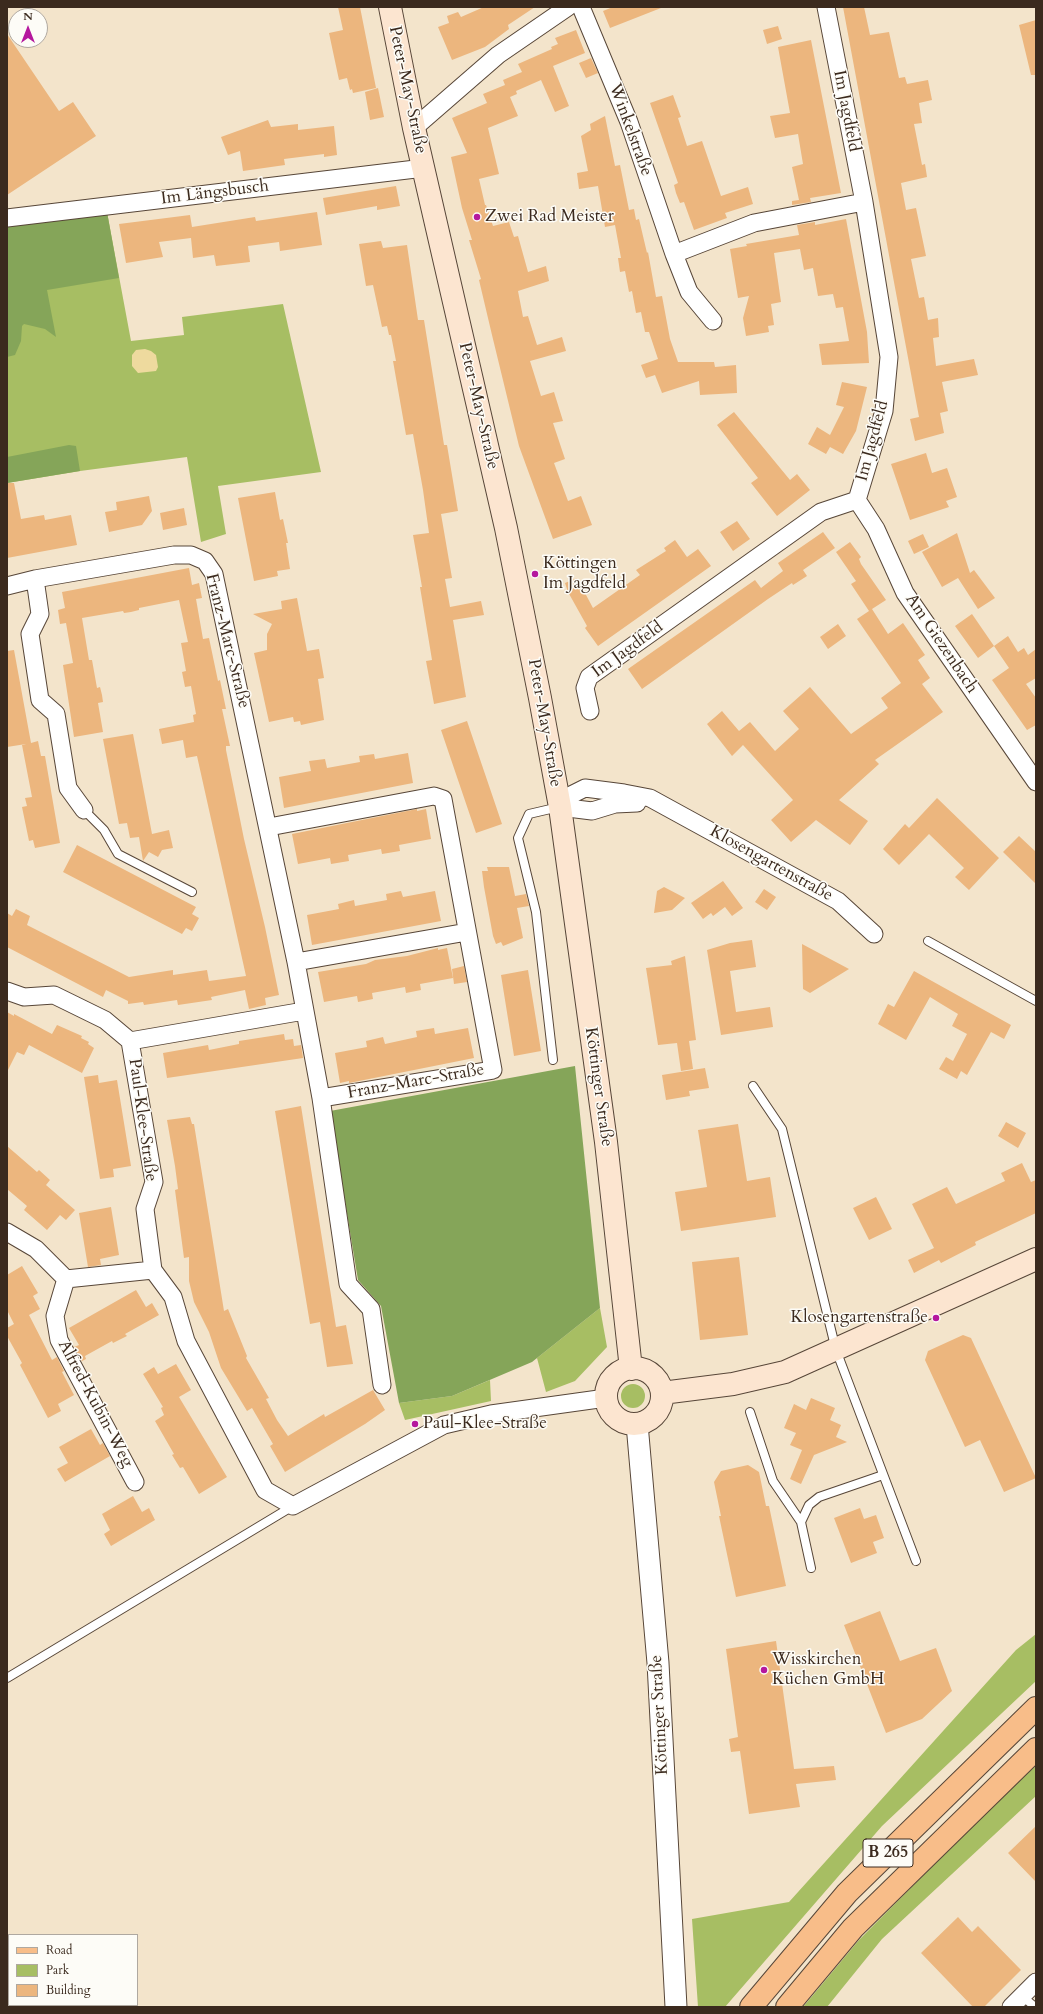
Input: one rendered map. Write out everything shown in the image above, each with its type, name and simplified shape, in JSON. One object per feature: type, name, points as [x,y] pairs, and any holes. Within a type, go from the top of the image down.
[{"type":"main road","name":"Peter-May-Straße","points":[[390,7],[414,128],[507,533],[560,807]]},
{"type":"main road","name":"Köttinger Straße","points":[[560,807],[606,1142],[631,1369]]},
{"type":"main road","points":[[662,1393],[733,1384],[785,1372],[1036,1259]]},
{"type":"main road","points":[[631,1369],[642,1370],[652,1375],[659,1383],[662,1393],[661,1404],[656,1414],[647,1421],[637,1424],[626,1423],[616,1418],[609,1409],[606,1398],[607,1388],[612,1378],[621,1372],[631,1369]]},
{"type":"main road","name":"B 265","points":[[751,2007],[847,1893],[1036,1708]]},
{"type":"main road","name":"B 265","points":[[787,2007],[852,1928],[1036,1749]]},
{"type":"street","points":[[414,128],[498,55],[568,7]]},
{"type":"street","name":"Winkelstraße","points":[[581,7],[629,122],[674,254],[689,292],[713,322]]},
{"type":"street","name":"Im Jagdfeld","points":[[590,711],[585,688],[589,677],[821,512],[857,500],[884,412],[889,357],[864,202],[826,7]]},
{"type":"street","name":"Im Längsbusch","points":[[7,218],[424,168]]},
{"type":"street","points":[[674,254],[754,223],[864,202]]},
{"type":"street","name":"Am Giezenbach","points":[[857,500],[876,529],[905,593],[1036,782]]},
{"type":"street","name":"Franz-Marc-Straße","points":[[7,586],[35,579],[174,555],[191,555],[205,560],[214,574],[269,827],[296,962],[321,1098],[348,1284],[371,1309],[382,1385]]},
{"type":"street","points":[[35,579],[40,614],[30,634],[40,700],[56,714],[68,788],[84,810]]},
{"type":"street","name":"Klosengartenstraße","points":[[560,807],[571,795],[585,788],[650,798],[838,901],[874,934]]},
{"type":"street","name":"Franz-Marc-Straße","points":[[269,827],[434,796],[443,799],[493,1070],[321,1098]]},
{"type":"street","name":"Klosengartenstraße","points":[[560,807],[592,811],[615,804],[661,805]]},
{"type":"street","points":[[296,962],[467,932]]},
{"type":"street","name":"Paul-Klee-Straße","points":[[7,991],[24,998],[54,995],[105,1020],[130,1041],[154,1182],[145,1209],[153,1270],[173,1297],[186,1341],[265,1490],[293,1506]]},
{"type":"street","points":[[130,1041],[304,1011]]},
{"type":"street","points":[[7,1232],[36,1249],[66,1279],[153,1270]]},
{"type":"street","name":"Alfred-Kubin-Weg","points":[[66,1279],[55,1316],[59,1340],[136,1482]]},
{"type":"street","points":[[293,1506],[409,1442],[444,1425],[491,1414],[606,1398]]},
{"type":"street","name":"Köttinger Straße","points":[[637,1424],[658,1663],[676,2007]]},
{"type":"street","points":[[1017,2001],[1036,1982]]},
{"type":"lane","points":[[553,1060],[536,912],[518,838],[529,814],[560,807]]},
{"type":"lane","points":[[84,810],[104,830],[118,854],[192,892]]},
{"type":"lane","points":[[928,942],[1036,1000]]},
{"type":"lane","points":[[752,1086],[782,1129],[836,1350],[916,1561]]},
{"type":"lane","points":[[750,1412],[773,1481],[801,1522],[811,1568]]},
{"type":"lane","points":[[801,1522],[810,1505],[819,1497],[883,1475]]},
{"type":"lane","points":[[7,1678],[293,1506]]},
{"type":"lane","points":[[1017,2001],[1035,2007]]},
{"type":"green space","points":[[107,212],[131,341],[184,335],[182,317],[283,304],[321,472],[218,486],[226,534],[201,542],[187,457],[80,471],[7,483],[7,224]]},
{"type":"green space","points":[[107,212],[119,278],[47,290],[56,337],[45,329],[24,324],[22,326],[21,341],[15,355],[7,357],[7,224]]},
{"type":"green space","points":[[69,445],[76,446],[80,471],[7,483],[7,457]]},
{"type":"green space","points":[[575,1066],[600,1308],[532,1362],[452,1396],[399,1403],[381,1306],[358,1280],[330,1111]]},
{"type":"green space","points":[[600,1308],[607,1347],[575,1381],[546,1392],[537,1358]]},
{"type":"green space","points":[[490,1380],[491,1401],[405,1420],[399,1403],[452,1396]]},
{"type":"green space","points":[[633,1384],[642,1387],[645,1396],[642,1405],[633,1408],[624,1405],[621,1396],[624,1387]]},
{"type":"green space","points":[[1036,1634],[1036,1681],[882,1826],[725,2007],[698,2007],[692,1919],[789,1902],[1016,1650]]},
{"type":"green space","points":[[1036,1766],[1036,1796],[882,1939],[827,2007],[803,2007],[859,1940],[1009,1789]]},
{"type":"sand","points":[[145,349],[156,355],[158,367],[156,371],[138,373],[132,366],[132,355],[136,350]]},
{"type":"building","points":[[338,7],[360,7],[376,88],[353,93],[352,89],[350,90],[347,78],[339,80],[329,33],[343,30]]},
{"type":"building","points":[[484,7],[535,7],[508,25],[509,29],[485,47],[452,60],[438,27],[449,23],[447,16],[458,12],[461,17]]},
{"type":"building","points":[[613,7],[661,8],[610,28],[603,11]]},
{"type":"building","points":[[843,7],[864,7],[870,35],[889,32],[899,78],[905,77],[907,84],[928,80],[932,100],[919,103],[922,123],[914,124],[922,165],[925,164],[927,177],[901,183],[906,210],[916,208],[926,256],[911,259],[919,298],[924,297],[928,320],[938,318],[939,337],[933,338],[936,366],[974,359],[978,375],[942,382],[948,411],[940,413],[944,433],[915,441],[910,419],[919,417]]},
{"type":"building","points":[[1036,20],[1036,75],[1031,75],[1019,25]]},
{"type":"building","points":[[778,26],[782,39],[767,44],[763,30]]},
{"type":"building","points":[[576,30],[585,53],[553,66],[569,106],[555,112],[541,80],[516,91],[517,94],[510,97],[518,116],[488,128],[499,174],[479,179],[485,205],[493,226],[509,222],[514,237],[518,236],[528,272],[546,266],[549,281],[518,291],[523,317],[528,316],[537,345],[562,337],[566,351],[530,361],[541,396],[554,392],[563,421],[553,423],[565,459],[554,463],[568,501],[581,496],[592,525],[553,539],[519,446],[479,280],[481,279],[469,240],[472,240],[462,208],[451,157],[467,153],[452,118],[487,103],[483,94],[505,85],[503,80],[522,72],[518,64],[552,49],[551,47],[558,44],[555,38]]},
{"type":"building","points":[[7,34],[8,48],[16,48],[59,111],[73,102],[96,136],[7,195]]},
{"type":"building","points":[[811,40],[841,193],[810,198],[811,202],[792,205],[792,201],[799,200],[792,167],[803,164],[798,134],[775,138],[770,116],[790,113],[778,47]]},
{"type":"building","points":[[591,58],[598,73],[586,78],[579,63]]},
{"type":"building","points":[[378,88],[384,117],[370,120],[365,92]]},
{"type":"building","points":[[673,95],[681,117],[678,118],[687,146],[702,141],[721,196],[748,187],[753,204],[725,213],[727,218],[694,230],[684,202],[680,203],[676,193],[674,185],[678,183],[650,103]]},
{"type":"building","points":[[605,116],[615,166],[620,165],[629,210],[634,209],[636,220],[639,219],[647,253],[648,252],[656,297],[662,296],[670,339],[678,362],[714,362],[715,367],[736,365],[737,393],[700,395],[699,381],[662,393],[655,375],[646,378],[641,365],[658,359],[649,332],[645,332],[641,312],[636,313],[632,291],[629,292],[625,271],[620,272],[618,258],[621,258],[615,225],[605,227],[598,186],[579,189],[577,173],[588,171],[581,136],[591,130],[590,124]]},
{"type":"building","points":[[268,120],[271,127],[298,124],[298,130],[334,126],[337,155],[324,157],[324,154],[284,159],[285,165],[243,171],[240,151],[228,155],[221,137]]},
{"type":"building","points":[[396,186],[400,206],[377,210],[377,206],[326,215],[323,198]]},
{"type":"building","points":[[317,212],[322,245],[280,251],[279,242],[248,246],[250,262],[216,266],[214,255],[193,258],[191,238],[159,242],[163,257],[126,263],[119,224],[190,215],[192,227],[255,217],[256,221]]},
{"type":"building","points":[[846,219],[867,332],[869,363],[822,365],[819,344],[849,341],[843,307],[836,308],[833,294],[818,296],[813,268],[804,270],[800,249],[774,253],[781,302],[771,304],[774,325],[768,326],[769,332],[746,336],[743,318],[749,296],[738,298],[730,249],[747,246],[746,244],[799,235],[797,225],[815,222],[815,225]]},
{"type":"building","points":[[381,241],[383,248],[407,245],[418,320],[424,320],[444,445],[447,445],[458,511],[441,514],[452,578],[445,579],[450,607],[481,601],[484,615],[453,620],[466,697],[434,704],[426,661],[432,660],[413,535],[429,533],[423,490],[413,434],[406,435],[393,361],[396,361],[391,335],[389,335],[387,326],[382,327],[373,285],[366,286],[359,244]]},
{"type":"building","points":[[842,382],[867,387],[856,431],[843,454],[830,447],[826,454],[808,444],[817,427],[830,435],[844,407],[836,405]]},
{"type":"building","points":[[734,412],[790,480],[797,474],[810,490],[777,516],[751,483],[758,478],[717,425]]},
{"type":"building","points":[[926,453],[932,473],[947,468],[957,497],[946,501],[949,507],[910,520],[891,464]]},
{"type":"building","points":[[7,483],[14,483],[21,519],[44,515],[45,520],[71,515],[77,545],[7,558]]},
{"type":"building","points":[[275,492],[280,520],[283,519],[288,543],[286,543],[290,569],[277,571],[278,576],[254,581],[238,498]]},
{"type":"building","points":[[149,496],[152,511],[142,525],[109,532],[105,512],[117,510],[116,502]]},
{"type":"building","points":[[184,508],[187,525],[163,530],[160,513]]},
{"type":"building","points":[[737,521],[750,539],[733,551],[720,532]]},
{"type":"building","points":[[823,532],[835,548],[803,570],[807,576],[793,585],[792,583],[768,599],[642,689],[628,669],[755,580],[761,588],[783,571],[778,563]]},
{"type":"building","points":[[957,533],[970,573],[974,570],[995,598],[978,609],[958,578],[942,587],[922,552]]},
{"type":"building","points":[[923,534],[929,547],[914,554],[908,541]]},
{"type":"building","points":[[675,540],[687,557],[698,549],[711,566],[598,646],[585,628],[587,626],[568,592],[565,583],[577,578],[593,608],[640,575],[636,570],[666,551],[664,548]]},
{"type":"building","points":[[850,542],[861,557],[859,559],[861,564],[886,600],[872,609],[888,634],[903,623],[925,655],[918,660],[930,678],[922,684],[943,712],[875,760],[879,764],[839,800],[868,821],[850,845],[816,820],[791,842],[771,820],[793,800],[743,745],[732,756],[707,724],[722,711],[739,731],[750,722],[775,751],[799,729],[783,711],[810,687],[851,734],[888,708],[881,698],[901,683],[857,619],[869,611],[851,584],[856,581],[836,552]]},
{"type":"building","points":[[189,568],[192,585],[199,583],[202,598],[196,599],[203,639],[209,638],[218,681],[220,680],[226,709],[222,709],[230,746],[226,746],[226,750],[244,839],[265,927],[279,995],[265,998],[266,1005],[249,1009],[245,990],[211,997],[212,1000],[178,1005],[177,1000],[144,1005],[143,1002],[128,1004],[128,1001],[106,990],[103,997],[7,947],[7,913],[12,916],[16,909],[30,916],[27,925],[129,977],[173,970],[173,975],[207,970],[209,981],[246,976],[197,756],[186,758],[183,740],[162,744],[159,729],[194,722],[193,715],[196,714],[191,686],[185,687],[182,672],[186,671],[181,643],[188,642],[179,600],[139,608],[139,610],[131,612],[124,613],[123,611],[82,618],[89,660],[92,660],[97,688],[100,687],[102,695],[103,702],[98,703],[103,732],[74,737],[63,665],[73,663],[66,623],[60,624],[58,610],[65,608],[62,592]]},
{"type":"building","points":[[297,598],[307,651],[319,649],[324,678],[318,679],[324,720],[301,725],[300,721],[294,722],[293,717],[269,722],[254,653],[267,650],[267,634],[272,624],[253,614],[282,609],[281,601]]},
{"type":"building","points":[[972,614],[994,646],[978,658],[955,626]]},
{"type":"building","points":[[838,624],[846,636],[828,649],[820,637]]},
{"type":"building","points":[[1008,636],[1018,652],[1024,648],[1028,655],[1036,649],[1036,678],[1026,684],[1036,698],[1036,725],[1027,730],[992,680],[1009,668],[994,646]]},
{"type":"building","points":[[14,650],[31,743],[38,741],[41,756],[45,756],[60,843],[35,848],[33,840],[29,841],[22,807],[27,806],[25,798],[32,797],[22,745],[26,744],[7,747],[7,651]]},
{"type":"building","points":[[467,721],[502,824],[476,833],[441,730]]},
{"type":"building","points":[[133,734],[152,834],[169,830],[173,848],[162,850],[158,857],[149,852],[143,861],[139,837],[130,838],[127,823],[119,824],[103,739]]},
{"type":"building","points":[[408,753],[413,783],[284,808],[279,777],[311,771],[309,761],[325,759],[327,768],[360,762],[359,756],[374,754],[375,759]]},
{"type":"building","points":[[937,798],[999,858],[969,890],[955,877],[964,868],[929,834],[899,865],[883,849],[905,824],[909,828]]},
{"type":"building","points":[[417,809],[417,811],[426,809],[431,839],[399,845],[400,851],[382,854],[381,849],[348,855],[349,861],[331,864],[330,858],[298,864],[292,834]]},
{"type":"building","points":[[1019,836],[1036,852],[1036,884],[1003,852]]},
{"type":"building","points":[[77,845],[196,907],[192,914],[199,918],[192,931],[186,928],[182,934],[63,872]]},
{"type":"building","points":[[487,867],[509,867],[515,896],[526,894],[529,906],[517,908],[523,938],[503,946],[501,942],[496,944],[493,936],[482,871],[488,871]]},
{"type":"building","points":[[723,881],[743,908],[732,916],[725,907],[713,916],[711,913],[703,919],[691,903]]},
{"type":"building","points":[[664,887],[685,898],[672,910],[654,913],[657,891]]},
{"type":"building","points":[[764,889],[776,897],[767,910],[755,902]]},
{"type":"building","points":[[401,891],[403,897],[435,891],[441,921],[312,945],[307,915],[339,909],[338,904],[354,900],[355,906],[387,900],[386,894]]},
{"type":"building","points":[[752,940],[756,967],[730,971],[736,1012],[770,1007],[773,1027],[721,1035],[707,950],[730,943]]},
{"type":"building","points":[[802,944],[849,969],[810,993],[803,989]]},
{"type":"building","points":[[438,948],[438,950],[447,948],[453,978],[420,984],[421,990],[406,993],[405,987],[372,993],[373,999],[358,1002],[357,996],[324,1002],[318,972],[366,964],[375,960],[407,956]]},
{"type":"building","points":[[685,956],[696,1040],[689,1041],[693,1069],[681,1071],[677,1043],[658,1045],[646,968],[672,965],[671,961]]},
{"type":"building","points":[[464,966],[467,982],[454,984],[452,969]]},
{"type":"building","points":[[528,970],[541,1051],[514,1056],[501,975]]},
{"type":"building","points":[[914,971],[1011,1025],[1004,1039],[991,1032],[967,1075],[961,1071],[957,1079],[939,1069],[946,1057],[953,1061],[967,1034],[952,1026],[958,1014],[930,997],[906,1040],[878,1024],[888,1004],[894,1007]]},
{"type":"building","points":[[7,1012],[14,1016],[14,1014],[52,1034],[57,1025],[82,1036],[81,1038],[89,1042],[88,1044],[94,1048],[82,1073],[29,1045],[24,1055],[17,1052],[7,1072]]},
{"type":"building","points":[[434,1028],[435,1034],[468,1028],[474,1058],[349,1083],[349,1081],[340,1083],[335,1053],[367,1047],[366,1041],[383,1037],[385,1044],[417,1037],[416,1031]]},
{"type":"building","points":[[284,1034],[285,1040],[293,1039],[294,1046],[301,1045],[303,1058],[167,1078],[163,1053],[208,1045],[209,1050],[239,1044],[239,1041]]},
{"type":"building","points":[[705,1068],[709,1088],[689,1091],[690,1096],[666,1100],[662,1075]]},
{"type":"building","points":[[98,1075],[99,1083],[117,1080],[131,1166],[113,1169],[114,1177],[100,1179],[84,1077]]},
{"type":"building","points":[[301,1106],[336,1327],[346,1325],[353,1364],[327,1367],[320,1322],[310,1324],[275,1111]]},
{"type":"building","points":[[190,1117],[192,1124],[194,1124],[224,1311],[228,1309],[247,1356],[246,1358],[269,1398],[266,1399],[277,1420],[288,1436],[324,1414],[325,1417],[373,1390],[385,1410],[365,1424],[285,1472],[270,1446],[273,1444],[252,1408],[247,1411],[221,1368],[209,1332],[194,1302],[189,1281],[189,1257],[184,1258],[175,1190],[178,1189],[167,1120]]},
{"type":"building","points":[[1006,1122],[1026,1133],[1018,1148],[998,1136]]},
{"type":"building","points":[[738,1124],[747,1181],[770,1177],[776,1217],[681,1231],[675,1192],[707,1187],[698,1130]]},
{"type":"building","points":[[7,1146],[37,1172],[39,1170],[50,1180],[46,1185],[75,1210],[66,1220],[60,1215],[47,1230],[24,1210],[27,1206],[7,1189]]},
{"type":"building","points":[[1022,1163],[1031,1182],[1036,1180],[1036,1213],[975,1242],[976,1245],[941,1263],[939,1260],[914,1273],[908,1260],[934,1248],[912,1204],[947,1187],[956,1204],[1005,1181],[1001,1173]]},
{"type":"building","points":[[876,1197],[892,1229],[869,1240],[853,1208]]},
{"type":"building","points":[[111,1207],[119,1255],[100,1259],[101,1265],[88,1267],[79,1213]]},
{"type":"building","points":[[739,1257],[748,1335],[700,1340],[692,1262]]},
{"type":"building","points":[[22,1266],[38,1293],[33,1296],[40,1309],[29,1315],[52,1360],[57,1357],[64,1371],[62,1372],[74,1395],[58,1404],[61,1411],[48,1418],[20,1365],[22,1363],[7,1336],[7,1328],[14,1324],[7,1310],[7,1275]]},
{"type":"building","points":[[136,1290],[146,1307],[152,1303],[159,1315],[125,1334],[127,1336],[113,1343],[112,1341],[85,1356],[86,1359],[82,1361],[74,1347],[79,1345],[69,1328]]},
{"type":"building","points":[[963,1335],[971,1338],[1036,1478],[1004,1492],[980,1440],[965,1447],[925,1360],[928,1351]]},
{"type":"building","points":[[176,1364],[191,1390],[179,1397],[227,1477],[199,1494],[183,1467],[180,1468],[172,1455],[174,1454],[155,1421],[164,1415],[161,1408],[163,1407],[143,1374],[154,1367],[158,1374]]},
{"type":"building","points":[[811,1398],[835,1408],[830,1420],[841,1425],[836,1437],[847,1442],[814,1455],[801,1484],[790,1479],[802,1450],[790,1445],[796,1433],[784,1428],[794,1404],[806,1410]]},
{"type":"building","points":[[91,1429],[100,1445],[103,1443],[110,1456],[65,1482],[57,1469],[68,1463],[59,1447]]},
{"type":"building","points":[[748,1465],[759,1472],[766,1506],[769,1506],[786,1586],[736,1597],[719,1516],[721,1516],[714,1482],[721,1471]]},
{"type":"building","points":[[133,1496],[142,1512],[149,1508],[155,1520],[111,1546],[104,1534],[110,1530],[102,1514]]},
{"type":"building","points":[[860,1508],[864,1519],[876,1515],[884,1538],[873,1542],[877,1553],[851,1563],[834,1518]]},
{"type":"building","points":[[880,1611],[900,1661],[936,1648],[952,1691],[922,1719],[886,1733],[844,1625]]},
{"type":"building","points":[[776,1641],[794,1769],[834,1766],[836,1780],[796,1784],[800,1807],[749,1814],[740,1751],[731,1752],[729,1739],[738,1737],[726,1649]]},
{"type":"building","points":[[1036,1826],[1036,1882],[1008,1853]]},
{"type":"building","points":[[958,1917],[972,1932],[978,1926],[1021,1970],[984,2007],[973,2007],[921,1953]]},
{"type":"place","name":"Zwei Rad Meister","points":[[477,217]]},
{"type":"place","name":"Köttingen Im Jagdfeld","points":[[535,574]]},
{"type":"place","name":"Klosengartenstraße","points":[[936,1318]]},
{"type":"place","name":"Paul-Klee-Straße","points":[[415,1424]]},
{"type":"place","name":"Wisskirchen Küchen GmbH","points":[[764,1670]]}]
